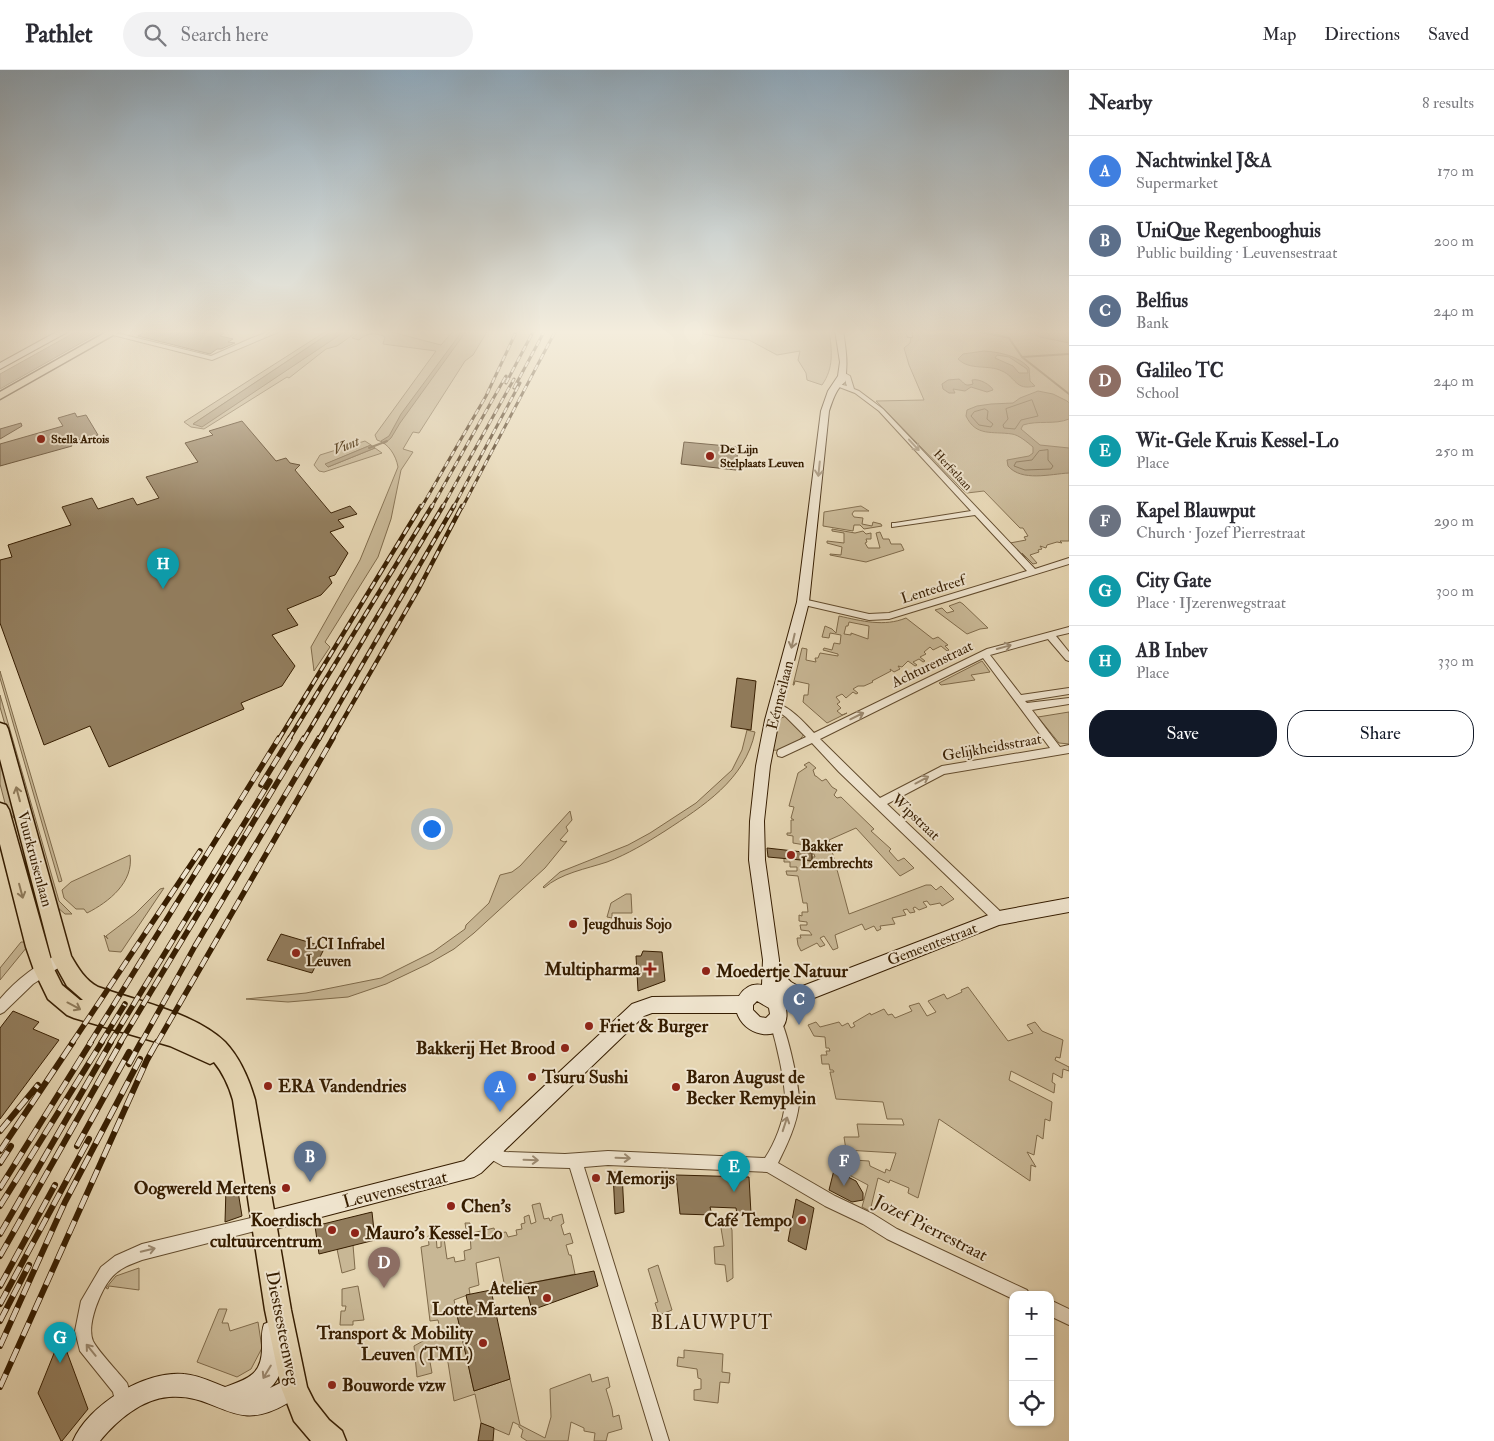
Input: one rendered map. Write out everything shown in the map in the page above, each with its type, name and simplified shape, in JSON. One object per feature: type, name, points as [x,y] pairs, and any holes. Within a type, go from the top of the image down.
[{"type":"main road","points":[[0,401],[11,394]]},
{"type":"main road","name":"Vuurkruisenlaan","points":[[0,730],[62,959]]},
{"type":"main road","name":"Vuurkruisenlaan","points":[[0,810],[44,970]]},
{"type":"main road","name":"Diestsesteenweg","points":[[62,959],[70,974],[84,991],[196,1034],[212,1044],[238,1082],[244,1100],[278,1310],[294,1387],[304,1411],[319,1430],[332,1441]]},
{"type":"main road","points":[[44,970],[55,992],[74,1008],[172,1036],[224,1059]]},
{"type":"street","name":"Eénmeilaan","points":[[772,1000],[771,974],[756,842],[764,765],[776,706],[803,602],[825,411],[833,394]]},
{"type":"street","name":"Herfstlaan","points":[[858,394],[881,410],[1033,572]]},
{"type":"street","points":[[894,525],[977,512]]},
{"type":"street","name":"Lentedreef","points":[[803,602],[869,617],[889,616],[1069,561]]},
{"type":"street","name":"Achturenstraat","points":[[813,737],[984,654],[1069,630]]},
{"type":"street","points":[[1050,635],[1069,658]]},
{"type":"street","points":[[984,654],[1058,751]]},
{"type":"street","points":[[1018,699],[1069,691]]},
{"type":"street","points":[[1025,708],[1069,701]]},
{"type":"street","name":"Wipstraat","points":[[776,706],[789,714],[999,918]]},
{"type":"street","points":[[782,753],[813,737]]},
{"type":"street","name":"Gelijkheidsstraat","points":[[879,803],[942,770],[1069,749]]},
{"type":"street","name":"Gemeentestraat","points":[[772,1000],[798,995],[999,918],[1069,904]]},
{"type":"street","points":[[0,1008],[13,992],[62,959]]},
{"type":"street","points":[[771,974],[785,988],[798,995]]},
{"type":"street","points":[[756,992],[772,1000],[779,1017],[770,1026],[759,1026],[752,1023],[744,1009],[750,994],[756,992]]},
{"type":"street","points":[[744,1009],[652,1005],[638,1010],[490,1151],[503,1159],[575,1160],[608,1158],[768,1165],[777,1149],[792,1103],[780,1034],[776,1022]]},
{"type":"street","name":"Leuvensestraat","points":[[264,1222],[468,1170],[490,1151]]},
{"type":"street","points":[[575,1160],[661,1441]]},
{"type":"street","name":"Jozef Pierrestraat","points":[[768,1165],[822,1197],[868,1219],[892,1234],[1013,1291]]},
{"type":"street","points":[[123,1403],[121,1389],[86,1345],[83,1331],[89,1301],[106,1272],[120,1261],[142,1252],[264,1222]]},
{"type":"street","points":[[224,1399],[256,1387],[269,1372],[274,1356],[271,1324],[278,1310]]},
{"type":"street","points":[[1054,1310],[1069,1317]]},
{"type":"street","points":[[85,1441],[100,1423],[123,1403],[151,1390],[176,1385],[193,1387],[224,1399],[253,1406],[261,1404],[294,1387]]},
{"type":"shaded area","points":[[228,394],[238,394],[193,424],[247,394],[260,394],[204,429],[191,427],[184,422]]},
{"type":"shaded area","points":[[405,394],[444,394],[419,433],[413,432],[403,449],[413,452],[401,470],[391,519],[378,557],[325,642],[330,647],[314,671],[311,647],[360,560],[398,467],[391,450],[377,440],[375,435]]},
{"type":"shaded area","points":[[921,394],[1069,394],[1069,541],[1060,541],[1062,543],[1057,542],[1047,545],[1046,548],[1040,546],[1042,549],[1038,550],[1039,552],[1030,555],[1037,563],[1033,564],[1022,553],[1028,562],[1010,543],[1026,540],[1024,537],[1028,536],[1023,528],[1020,528],[984,491],[967,493],[963,490],[876,401],[924,400]]},
{"type":"shaded area","points":[[365,441],[371,445],[326,464],[328,467],[375,448],[382,453],[324,472],[319,471],[314,465],[320,455]]},
{"type":"shaded area","points":[[861,506],[869,511],[854,511],[852,514],[854,517],[863,518],[862,524],[872,526],[873,522],[882,526],[864,529],[860,525],[854,525],[853,531],[823,526],[824,512]]},
{"type":"shaded area","points":[[832,529],[855,533],[863,531],[866,534],[871,533],[871,539],[866,539],[867,542],[865,543],[868,548],[880,548],[876,533],[880,532],[883,539],[889,539],[891,544],[901,544],[904,550],[866,562],[830,555],[841,555],[842,547],[827,543],[827,541],[844,543],[844,533],[832,531]]},
{"type":"shaded area","points":[[960,602],[988,628],[967,634],[935,610],[942,608],[947,613],[954,611],[949,606]]},
{"type":"shaded area","points":[[839,616],[881,623],[906,618],[933,639],[938,637],[948,645],[945,646],[949,650],[947,651],[941,646],[933,650],[930,647],[924,652],[926,654],[920,657],[925,661],[923,662],[919,659],[913,662],[917,665],[915,666],[908,661],[902,667],[898,666],[900,669],[894,672],[890,669],[891,671],[873,682],[853,689],[858,693],[856,694],[853,692],[846,698],[842,694],[836,697],[840,702],[837,704],[841,708],[837,711],[842,715],[847,713],[827,723],[803,702],[804,695],[808,695],[809,684],[795,681],[793,685],[802,648],[807,649],[806,660],[816,662],[815,658],[818,658],[820,653],[838,656],[838,654],[823,650],[824,648],[832,650],[834,643],[840,644],[841,635],[830,633],[829,638],[822,637],[825,626],[836,633]],"holes":[[[849,622],[869,626],[868,639],[851,633],[851,635],[844,634]]]},
{"type":"shaded area","points":[[982,661],[990,672],[971,675],[975,680],[941,685],[939,683]]},
{"type":"shaded area","points":[[0,671],[62,881],[59,882],[0,678]]},
{"type":"shaded area","points":[[0,695],[59,901],[72,914],[65,914],[57,907],[0,707]]},
{"type":"shaded area","points":[[1069,712],[1069,744],[1059,743],[1038,717]]},
{"type":"shaded area","points":[[786,716],[804,733],[800,740],[791,746],[773,750],[779,719]]},
{"type":"shaded area","points":[[747,730],[755,732],[750,749],[742,764],[720,790],[694,812],[630,852],[607,862],[566,875],[543,887],[560,872],[628,845],[696,803],[732,770],[742,750]]},
{"type":"shaded area","points":[[0,749],[47,936],[16,821],[6,807],[0,784]]},
{"type":"shaded area","points":[[809,762],[816,768],[813,770],[815,776],[822,781],[826,779],[837,790],[834,795],[837,798],[841,797],[874,829],[871,831],[891,849],[889,851],[898,861],[904,858],[914,868],[900,876],[856,828],[829,840],[849,914],[926,885],[931,885],[936,890],[941,886],[954,899],[942,906],[940,903],[930,905],[927,901],[923,902],[927,907],[919,910],[915,907],[913,908],[915,912],[910,913],[907,909],[903,910],[906,915],[892,918],[895,924],[880,926],[881,929],[877,931],[874,926],[865,930],[862,924],[835,935],[838,948],[833,950],[824,936],[820,938],[825,945],[820,947],[817,943],[801,951],[797,938],[801,938],[800,935],[812,935],[809,931],[801,930],[800,925],[807,925],[807,922],[799,921],[799,915],[802,916],[802,912],[808,912],[807,903],[803,903],[798,876],[787,875],[786,871],[797,871],[797,867],[790,867],[790,862],[784,862],[784,858],[812,861],[812,857],[815,857],[814,854],[809,853],[811,846],[793,843],[793,836],[787,835],[787,833],[791,833],[791,820],[794,820],[791,818],[794,807],[789,806],[798,773],[807,767],[804,765]]},
{"type":"shaded area","points":[[570,811],[572,820],[566,827],[568,831],[560,840],[567,841],[545,868],[454,949],[386,984],[348,997],[288,1002],[246,999],[306,993],[381,978],[433,952],[465,929],[466,925],[489,903],[500,875],[512,872],[520,866]]},
{"type":"shaded area","points":[[130,855],[128,874],[124,882],[104,903],[87,913],[84,909],[76,909],[64,898],[62,890],[71,882]]},
{"type":"shaded area","points":[[164,888],[121,952],[109,951],[104,935],[108,939],[106,936],[135,914],[160,889]]},
{"type":"shaded area","points":[[626,894],[631,894],[632,913],[612,913],[612,918],[607,917],[611,903]]},
{"type":"shaded area","points":[[21,942],[25,942],[27,947],[0,980],[0,968]]},
{"type":"shaded area","points":[[968,987],[1008,1041],[1033,1033],[1027,1025],[1035,1022],[1042,1031],[1063,1040],[1060,1058],[1056,1057],[1055,1060],[1069,1067],[1069,1071],[1063,1069],[1062,1078],[1053,1073],[1054,1093],[1011,1071],[1009,1080],[1052,1102],[1050,1121],[1045,1119],[1043,1139],[1037,1135],[1034,1155],[1027,1152],[1036,1167],[1031,1165],[1030,1181],[939,1119],[918,1198],[908,1193],[909,1188],[890,1180],[889,1183],[878,1178],[870,1211],[862,1207],[868,1185],[836,1168],[839,1159],[869,1161],[870,1166],[885,1173],[886,1169],[890,1171],[896,1153],[846,1150],[844,1137],[859,1137],[857,1124],[904,1125],[902,1119],[887,1119],[883,1102],[836,1099],[830,1072],[834,1072],[830,1070],[829,1064],[822,1064],[821,1055],[827,1055],[826,1051],[830,1051],[829,1048],[826,1048],[825,1037],[814,1036],[808,1025],[816,1022],[820,1027],[839,1022],[842,1026],[848,1023],[851,1028],[855,1026],[853,1023],[870,1013],[871,1015],[884,1009],[888,1015],[892,1014],[895,1018],[912,1011],[909,1006],[919,1003],[927,1016],[936,1012],[928,1001],[944,994],[947,999]]},
{"type":"shaded area","points":[[540,1203],[544,1219],[549,1218],[550,1221],[552,1217],[562,1214],[564,1223],[561,1225],[564,1235],[570,1233],[573,1243],[566,1245],[569,1255],[571,1255],[575,1274],[505,1288],[499,1257],[476,1263],[479,1285],[469,1288],[470,1294],[454,1300],[474,1391],[510,1379],[520,1425],[545,1438],[551,1417],[550,1389],[590,1374],[592,1382],[608,1377],[610,1387],[606,1389],[613,1417],[619,1415],[622,1429],[608,1433],[606,1441],[594,1441],[595,1433],[584,1431],[584,1428],[571,1422],[568,1441],[527,1441],[521,1437],[523,1430],[513,1422],[509,1435],[481,1423],[475,1394],[454,1401],[447,1356],[430,1362],[432,1373],[417,1377],[414,1346],[432,1336],[431,1332],[440,1329],[438,1320],[430,1321],[421,1247],[429,1245],[428,1236],[436,1235],[437,1248],[441,1247],[441,1239],[444,1238],[447,1259],[454,1257],[455,1262],[465,1260],[464,1251],[471,1249],[470,1234],[467,1235],[465,1223],[470,1223],[472,1233],[494,1228],[496,1237],[499,1236],[499,1233],[506,1232],[508,1237],[517,1235],[516,1230],[522,1229],[521,1224],[525,1223],[524,1217],[529,1215],[531,1224],[536,1222],[532,1205]]},
{"type":"shaded area","points":[[720,1222],[729,1223],[732,1230],[733,1278],[727,1282],[725,1265],[715,1264],[714,1247],[724,1246]]},
{"type":"shaded area","points":[[353,1245],[355,1269],[342,1273],[337,1249]]},
{"type":"shaded area","points":[[658,1265],[672,1310],[659,1315],[655,1303],[658,1302],[648,1269]]},
{"type":"shaded area","points":[[139,1268],[139,1290],[109,1286],[108,1289],[106,1288],[116,1276]]},
{"type":"shaded area","points":[[358,1286],[364,1320],[353,1321],[353,1325],[340,1325],[341,1311],[345,1311],[346,1306],[342,1306],[342,1289]]},
{"type":"shaded area","points":[[219,1309],[227,1309],[222,1323],[228,1323],[230,1331],[258,1322],[262,1348],[251,1369],[237,1377],[197,1362]]},
{"type":"shaded area","points":[[684,1350],[723,1354],[722,1372],[730,1373],[729,1383],[720,1382],[718,1403],[694,1400],[694,1390],[701,1389],[701,1379],[698,1378],[697,1369],[677,1366],[678,1357],[684,1358]]},
{"type":"water","points":[[238,394],[251,394],[202,427],[193,424]]},
{"type":"water","points":[[416,394],[421,394],[391,438],[384,444],[381,441],[389,436],[401,414]]},
{"type":"water","points":[[1030,394],[1053,394],[1069,403],[1069,419],[1058,422],[1023,425],[1021,429],[1040,445],[1069,448],[1069,473],[1028,476],[1014,471],[1008,466],[1007,460],[1029,456],[1033,453],[1033,447],[1015,435],[980,430],[970,423],[966,416],[967,410],[977,406],[1013,403]]},
{"type":"water","points":[[371,445],[375,448],[328,467],[325,464]]},
{"type":"building","name":"Stella Artois","points":[[75,413],[77,417],[86,415],[98,435],[70,442],[72,446],[0,466],[0,444],[63,426],[58,418]]},
{"type":"building","points":[[242,421],[276,461],[286,458],[290,463],[300,465],[295,470],[331,513],[350,506],[357,514],[338,520],[344,527],[330,532],[348,553],[335,575],[329,577],[332,583],[321,595],[287,609],[298,625],[272,635],[295,666],[282,686],[241,703],[244,709],[109,767],[90,726],[44,745],[0,623],[0,560],[12,557],[8,545],[71,525],[62,507],[92,498],[98,509],[133,498],[137,505],[159,498],[146,477],[198,462],[185,443],[213,435],[209,431]]},
{"type":"building","points":[[21,423],[22,426],[0,439],[0,429]]},
{"type":"building","name":"De Lijn Stelplaats Leuven","points":[[684,442],[738,447],[736,470],[681,464]]},
{"type":"building","points":[[737,678],[756,681],[751,730],[731,727]]},
{"type":"building","name":"Bakker Lembrechts","points":[[767,848],[812,853],[812,861],[768,857]]},
{"type":"building","name":"LCI Infrabel Leuven","points":[[281,934],[325,947],[312,973],[267,960]]},
{"type":"building","name":"Multipharma","points":[[643,951],[662,952],[665,981],[638,991],[636,956],[641,956]]},
{"type":"building","points":[[13,1011],[39,1022],[33,1029],[59,1040],[0,1119],[0,1028]]},
{"type":"building","points":[[834,1170],[856,1181],[863,1193],[863,1200],[852,1202],[829,1190]]},
{"type":"building","points":[[613,1172],[622,1173],[624,1212],[615,1214]]},
{"type":"building","points":[[676,1175],[749,1177],[751,1214],[737,1214],[736,1208],[710,1207],[712,1215],[680,1214]]},
{"type":"building","points":[[237,1185],[242,1216],[225,1222],[226,1188]]},
{"type":"building","name":"Café Tempo","points":[[796,1199],[814,1208],[806,1250],[788,1241]]},
{"type":"building","name":"Mauro's Kessel-Lo","points":[[372,1212],[375,1240],[319,1254],[315,1226]]},
{"type":"building","name":"Atelier Lotte Martens","points":[[594,1271],[598,1286],[532,1310],[525,1284]]},
{"type":"building","name":"Transport & Mobility Leuven (TML)","points":[[491,1290],[510,1379],[474,1391],[457,1315],[469,1309],[466,1295]]},
{"type":"building","points":[[61,1336],[88,1409],[62,1441],[38,1393]]},
{"type":"building","points":[[481,1423],[494,1428],[493,1441],[478,1441]]},
{"type":"waterway","name":"Vunt","points":[[369,448],[387,441]]},
{"type":"railway","points":[[421,508],[487,394]]},
{"type":"railway","points":[[431,508],[496,394]]},
{"type":"railway","points":[[442,508],[506,394]]},
{"type":"railway","points":[[453,508],[514,394]]},
{"type":"railway","points":[[462,508],[522,394]]},
{"type":"railway","points":[[279,739],[421,506]]},
{"type":"railway","points":[[289,739],[432,506]]},
{"type":"railway","points":[[304,739],[443,506]]},
{"type":"railway","points":[[319,739],[454,506]]},
{"type":"railway","points":[[332,739],[418,590],[462,506]]},
{"type":"railway","points":[[90,1043],[279,738]]},
{"type":"railway","points":[[261,785],[290,738]]},
{"type":"railway","points":[[120,1043],[304,738]]},
{"type":"railway","points":[[141,1043],[195,946],[319,738]]},
{"type":"railway","points":[[157,1043],[333,738]]},
{"type":"railway","points":[[110,1043],[270,781]]},
{"type":"railway","points":[[72,1043],[200,851]]},
{"type":"railway","points":[[101,1043],[125,1004]]},
{"type":"railway","points":[[0,1151],[73,1042]]},
{"type":"railway","points":[[0,1188],[91,1042]]},
{"type":"railway","points":[[0,1206],[102,1042]]},
{"type":"railway","points":[[0,1234],[111,1042]]},
{"type":"railway","points":[[0,1256],[121,1042]]},
{"type":"railway","points":[[129,1064],[141,1042]]},
{"type":"railway","points":[[0,1387],[147,1060],[157,1042]]},
{"type":"railway","points":[[77,1146],[129,1052]]},
{"type":"railway","points":[[0,1346],[65,1202],[140,1059]]},
{"type":"railway","points":[[0,1131],[38,1085]]},
{"type":"railway","points":[[0,1304],[89,1139]]},
{"type":"railway","points":[[0,1163],[11,1146]]},
{"type":"railway","points":[[0,1286],[55,1185]]},
{"type":"railway","points":[[0,1321],[29,1265]]},
{"type":"place","name":"Stella Artois","points":[[41,439]]},
{"type":"place","name":"De Lijn Stelplaats Leuven","points":[[710,456]]},
{"type":"place","name":"AB Inbev","points":[[163,589]]},
{"type":"place","name":"Bakker Lembrechts","points":[[791,855]]},
{"type":"place","name":"Jeugdhuis Sojo","points":[[573,924]]},
{"type":"place","name":"LCI Infrabel Leuven","points":[[296,953]]},
{"type":"place","name":"Multipharma","points":[[650,969]]},
{"type":"place","name":"Moedertje Natuur","points":[[706,971]]},
{"type":"place","name":"Belfius","points":[[799,1025]]},
{"type":"place","name":"Friet & Burger","points":[[589,1026]]},
{"type":"place","name":"Bakkerij Het Brood","points":[[565,1048]]},
{"type":"place","name":"Tsuru Sushi","points":[[532,1077]]},
{"type":"place","name":"ERA Vandendries","points":[[268,1086]]},
{"type":"place","name":"Baron August de Becker Remyplein","points":[[676,1087]]},
{"type":"place","name":"Nachtwinkel J&A","points":[[500,1112]]},
{"type":"place","name":"Memorijs","points":[[596,1178]]},
{"type":"place","name":"UniQue Regenbooghuis","points":[[310,1182]]},
{"type":"place","name":"Kapel Blauwput","points":[[844,1186]]},
{"type":"place","name":"Oogwereld Mertens","points":[[286,1188]]},
{"type":"place","name":"Wit-Gele Kruis Kessel-Lo","points":[[734,1192]]},
{"type":"place","name":"Chen's","points":[[451,1206]]},
{"type":"place","name":"Café Tempo","points":[[802,1220]]},
{"type":"place","name":"Koerdisch cultuurcentrum","points":[[332,1230]]},
{"type":"place","name":"Mauro's Kessel-Lo","points":[[355,1233]]},
{"type":"place","name":"Galileo TC","points":[[384,1288]]},
{"type":"place","name":"Atelier Lotte Martens","points":[[547,1298]]},
{"type":"place","name":"Transport & Mobility Leuven (TML)","points":[[483,1343]]},
{"type":"place","name":"City Gate","points":[[60,1363]]},
{"type":"place","name":"Bouworde vzw","points":[[332,1385]]},
{"type":"district","name":"BLAUWPUT","points":[[712,1322]]}]
